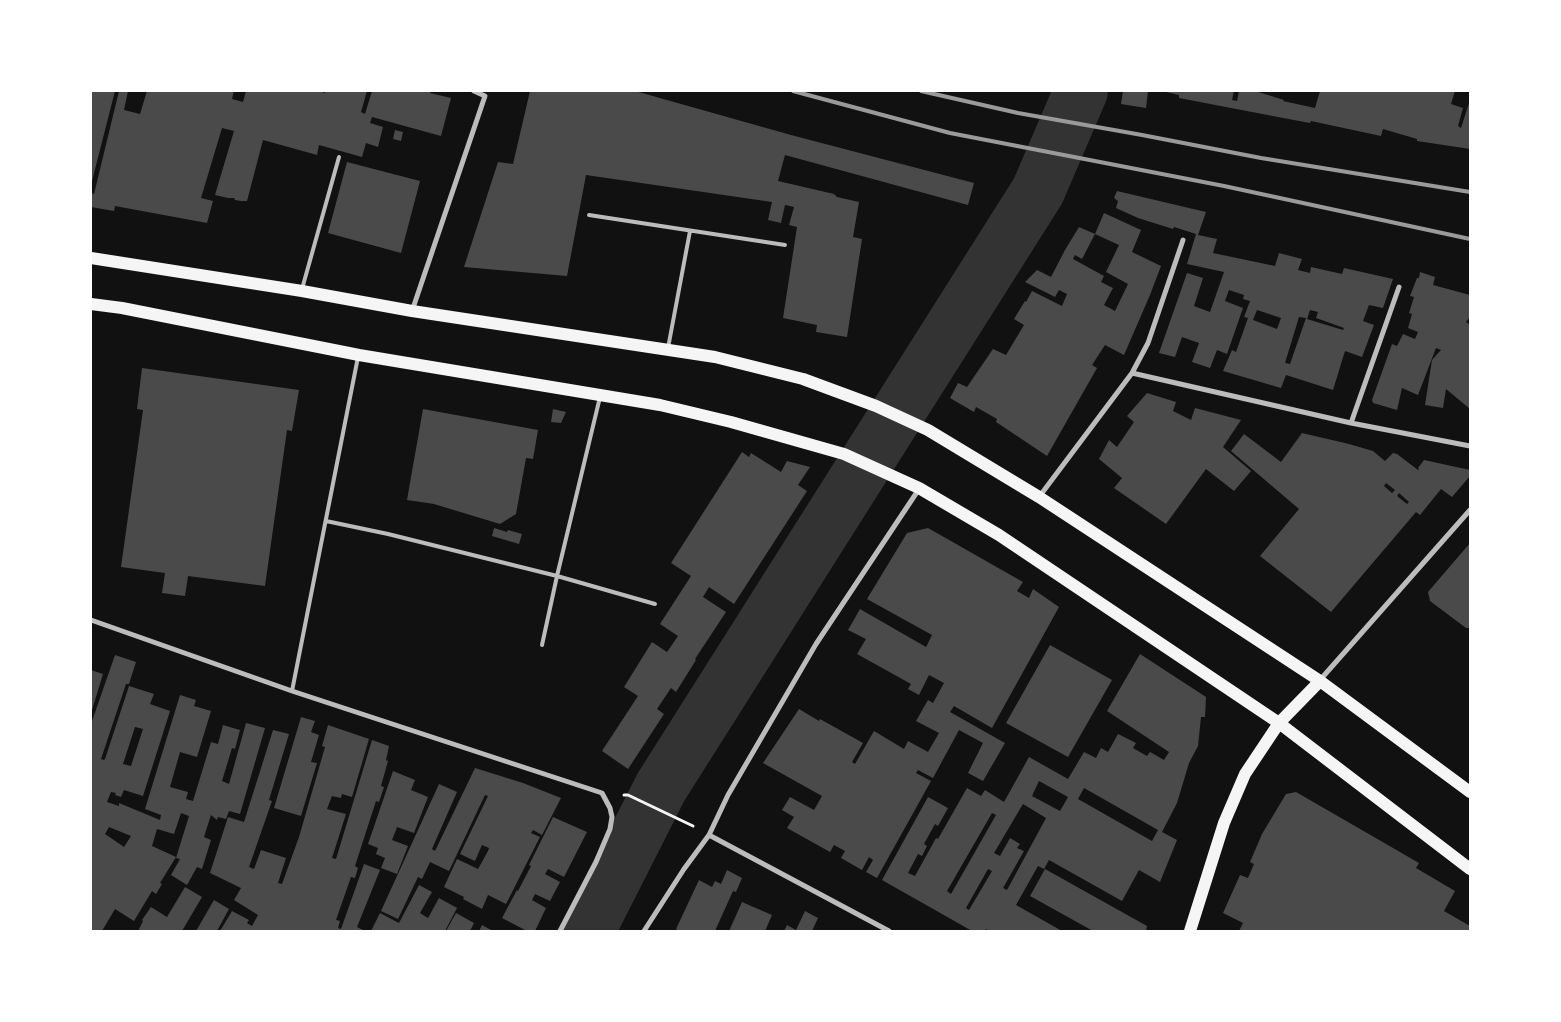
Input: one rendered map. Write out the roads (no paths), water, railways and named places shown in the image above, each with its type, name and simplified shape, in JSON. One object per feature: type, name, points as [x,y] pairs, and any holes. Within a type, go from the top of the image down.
[{"type":"main road","points":[[91,258],[302,291],[412,311],[715,357],[803,379],[876,406],[928,430],[1039,497],[1320,681],[1470,792]]},
{"type":"main road","points":[[91,304],[122,308],[359,355],[660,405],[731,422],[844,454],[919,488],[999,535],[1279,723],[1470,869]]},
{"type":"main road","points":[[1190,931],[1224,823],[1245,774],[1279,723],[1320,681]]},
{"type":"street","points":[[412,311],[485,96],[474,91]]},
{"type":"street","points":[[1039,497],[1132,373],[1148,343],[1183,240]]},
{"type":"street","points":[[1352,423],[1400,287]]},
{"type":"street","points":[[1132,373],[1352,423],[1470,446]]},
{"type":"street","points":[[644,931],[684,869],[709,835],[728,795],[816,644],[919,488]]},
{"type":"street","points":[[1320,681],[1470,510]]},
{"type":"street","points":[[91,620],[292,690],[602,793],[610,808],[612,817],[610,829],[596,862],[560,931]]},
{"type":"street","points":[[709,835],[889,931]]},
{"type":"lane","points":[[302,291],[339,157]]},
{"type":"lane","points":[[589,215],[785,245]]},
{"type":"lane","points":[[668,350],[690,230]]},
{"type":"lane","points":[[292,690],[359,355]]},
{"type":"lane","points":[[542,644],[600,394]]},
{"type":"lane","points":[[326,521],[388,534],[557,576],[655,604]]},
{"type":"waterway","points":[[588,931],[661,787],[1038,191],[1081,91]]},
{"type":"railway","points":[[793,91],[950,133],[1224,186],[1470,239]]},
{"type":"railway","points":[[921,91],[1018,113],[1261,158],[1470,192]]}]
